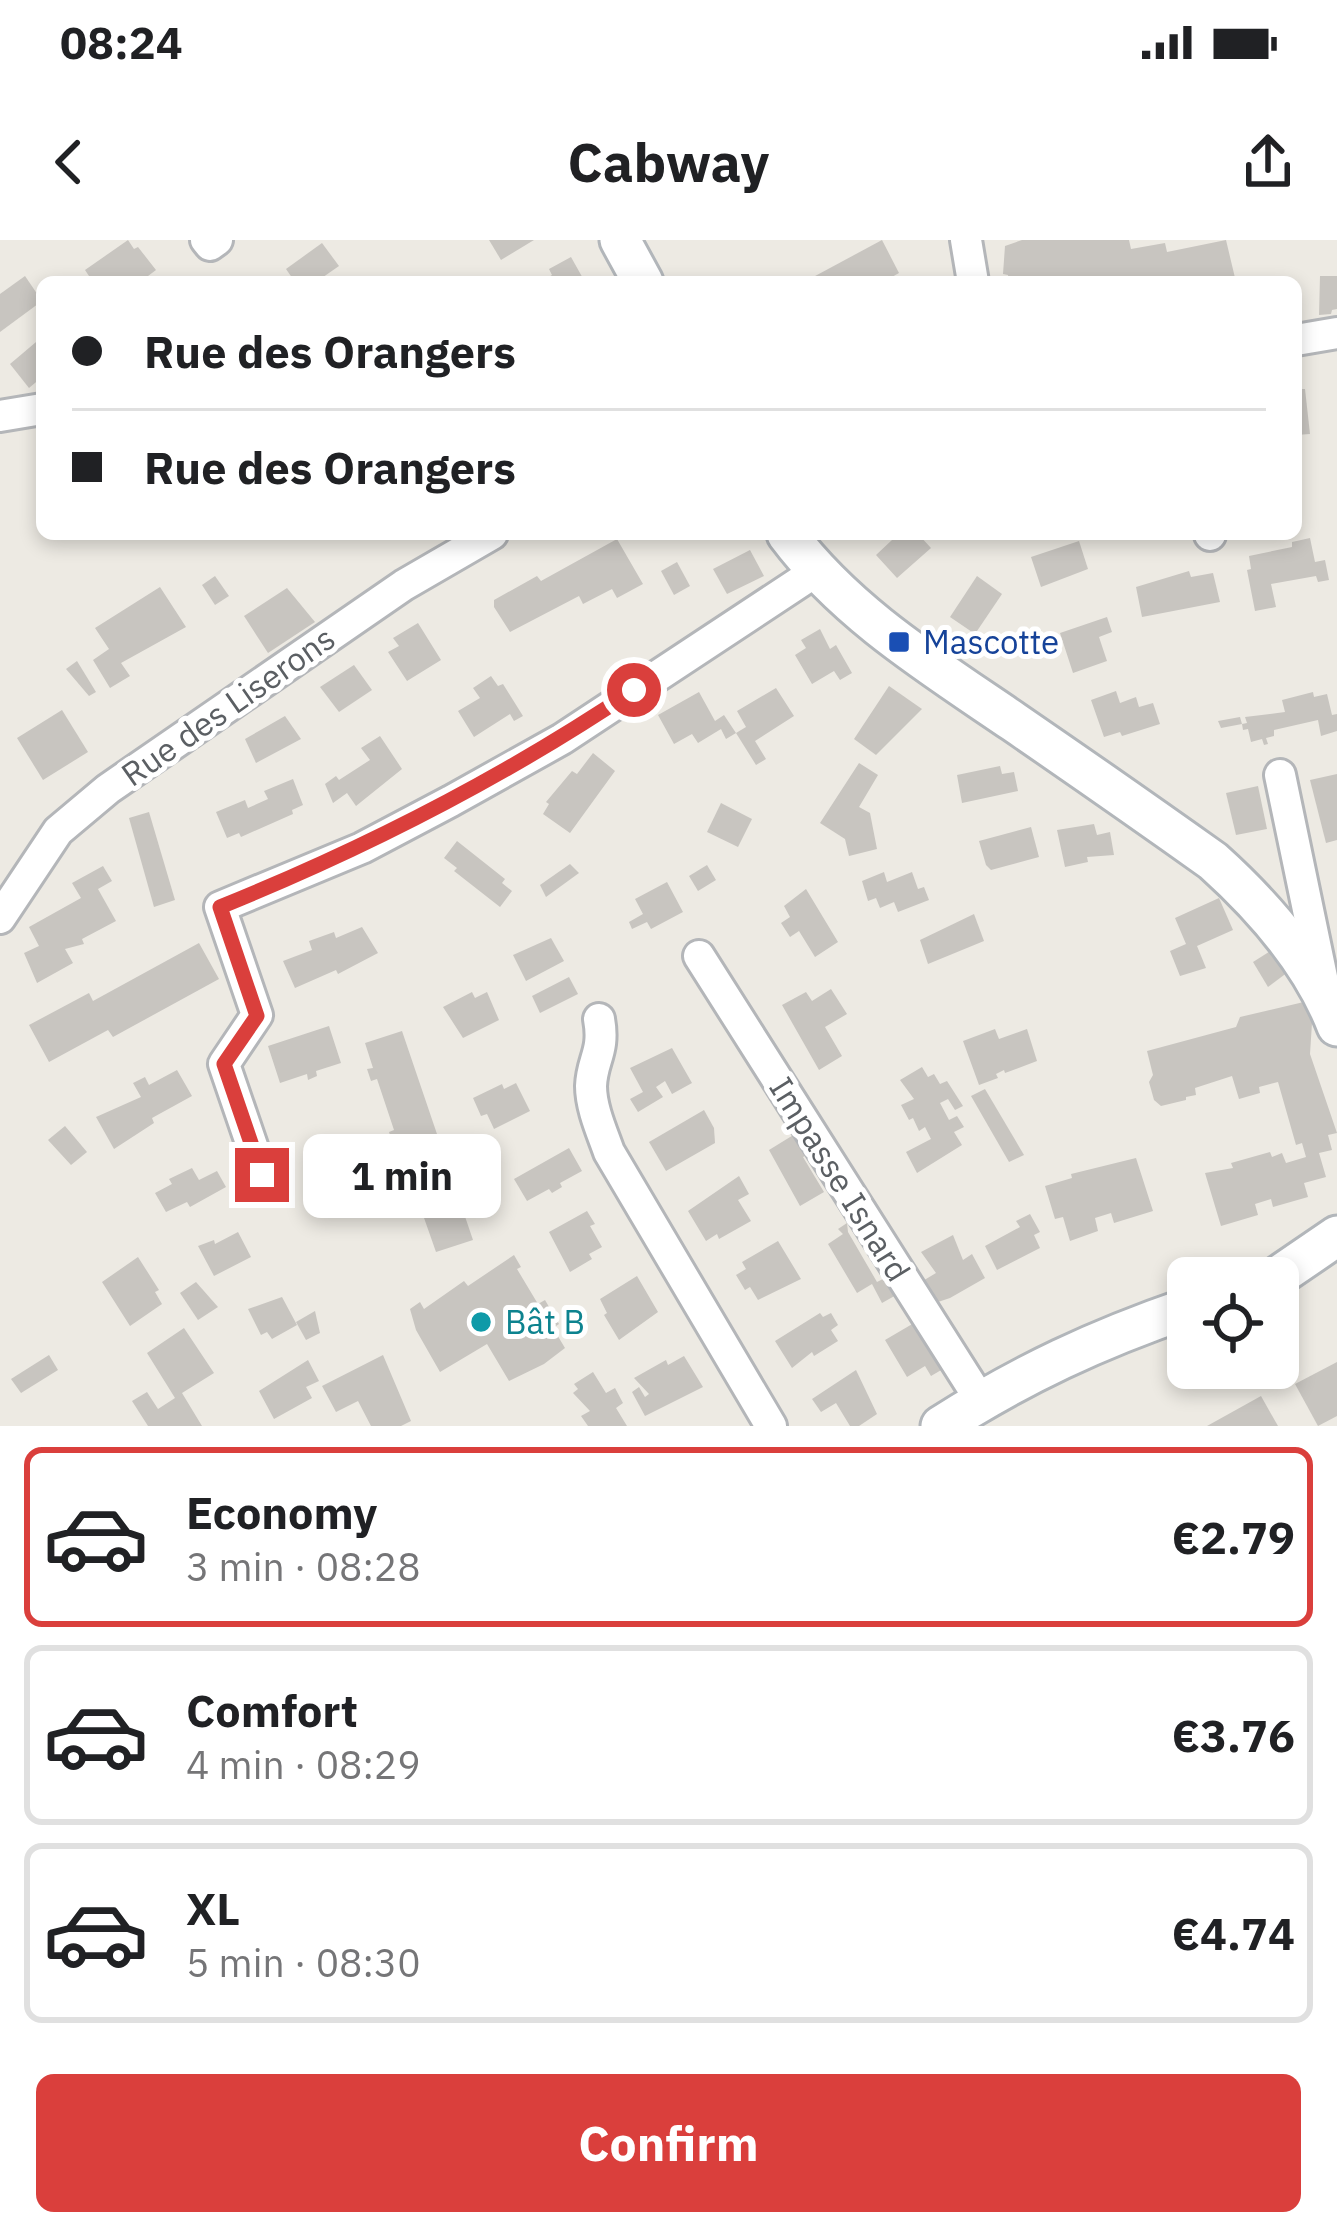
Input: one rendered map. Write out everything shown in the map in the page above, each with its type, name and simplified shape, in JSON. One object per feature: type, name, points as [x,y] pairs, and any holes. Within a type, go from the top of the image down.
[{"type":"street","points":[[206,240],[210,245],[217,240]]},
{"type":"street","points":[[620,240],[640,276]]},
{"type":"street","points":[[966,240],[972,276]]},
{"type":"street","points":[[1302,339],[1337,333]]},
{"type":"street","points":[[0,416],[36,410]]},
{"type":"street","name":"Rue des Liserons","points":[[0,919],[58,831],[108,789],[404,585],[482,540]]},
{"type":"street","points":[[791,540],[842,598],[915,654],[1213,860],[1267,915],[1332,1012]]},
{"type":"street","points":[[262,1175],[224,1064],[257,1016],[220,907],[362,848],[452,801],[562,739],[815,572]]},
{"type":"street","points":[[1280,775],[1332,1012]]},
{"type":"street","name":"Impasse Isnard","points":[[699,956],[981,1401]]},
{"type":"street","points":[[599,1019],[604,1044],[591,1084],[609,1152],[771,1426]]},
{"type":"street","points":[[1299,1261],[1337,1236]]},
{"type":"street","points":[[1299,1271],[1337,1262]]},
{"type":"street","points":[[941,1426],[1102,1337],[1167,1315]]},
{"type":"building","points":[[128,240],[156,270],[148,276],[89,276],[85,270]]},
{"type":"building","points":[[489,240],[534,240],[501,260]]},
{"type":"building","points":[[882,240],[899,273],[894,276],[815,276]]},
{"type":"building","points":[[1022,240],[1129,240],[1131,249],[1165,243],[1167,252],[1226,240],[1235,276],[1008,276],[1003,274],[1005,246]]},
{"type":"building","points":[[322,243],[339,266],[325,276],[291,276],[286,269]]},
{"type":"building","points":[[571,257],[582,276],[550,276],[549,269]]},
{"type":"building","points":[[25,276],[36,292],[36,305],[0,332],[0,294]]},
{"type":"building","points":[[1320,276],[1337,276],[1337,309],[1331,314],[1319,315]]},
{"type":"building","points":[[36,342],[36,382],[29,388],[10,364]]},
{"type":"building","points":[[1302,389],[1305,389],[1310,434],[1302,435]]},
{"type":"building","points":[[1310,538],[1315,562],[1325,560],[1329,580],[1318,582],[1316,576],[1271,584],[1276,607],[1255,611],[1249,556],[1292,547],[1292,542]]},
{"type":"building","points":[[618,540],[643,584],[617,598],[612,589],[583,604],[579,596],[510,632],[494,600],[537,576],[541,581]]},
{"type":"building","points":[[892,540],[924,540],[931,548],[897,578],[876,555]]},
{"type":"building","points":[[1079,541],[1088,569],[1041,587],[1031,557]]},
{"type":"building","points":[[750,550],[764,576],[727,594],[713,569]]},
{"type":"building","points":[[677,562],[690,586],[674,595],[661,571]]},
{"type":"building","points":[[1189,571],[1191,577],[1213,573],[1220,602],[1142,617],[1136,587]]},
{"type":"building","points":[[215,576],[229,596],[215,605],[202,585]]},
{"type":"building","points":[[977,576],[1002,594],[975,634],[950,617]]},
{"type":"building","points":[[160,587],[186,627],[121,663],[130,676],[110,688],[93,660],[109,649],[95,628]]},
{"type":"building","points":[[287,588],[315,622],[268,653],[244,616]]},
{"type":"building","points":[[1107,617],[1112,632],[1099,637],[1107,661],[1073,673],[1060,633]]},
{"type":"building","points":[[418,623],[441,660],[407,681],[388,652],[399,646],[393,638]]},
{"type":"building","points":[[820,629],[830,649],[836,645],[852,673],[840,680],[834,671],[812,684],[795,655],[806,648],[801,640]]},
{"type":"building","points":[[77,661],[96,692],[89,696],[66,669]]},
{"type":"building","points":[[354,665],[372,690],[339,712],[320,687]]},
{"type":"building","points":[[491,676],[498,686],[503,684],[523,716],[514,721],[510,714],[474,737],[458,711],[480,698],[473,688]]},
{"type":"building","points":[[889,686],[922,709],[876,755],[854,739]]},
{"type":"building","points":[[776,688],[794,716],[755,741],[766,759],[756,765],[736,733],[746,727],[737,711]]},
{"type":"building","points":[[1116,691],[1120,703],[1136,697],[1139,707],[1153,703],[1160,724],[1104,737],[1091,700]]},
{"type":"building","points":[[699,692],[715,721],[724,715],[736,733],[726,739],[721,729],[698,743],[692,734],[674,744],[658,715]]},
{"type":"building","points":[[1313,692],[1314,697],[1327,694],[1332,715],[1337,714],[1337,731],[1321,736],[1318,720],[1274,730],[1264,745],[1262,739],[1251,742],[1242,724],[1247,723],[1245,717],[1285,712],[1282,700]]},
{"type":"building","points":[[62,710],[88,752],[43,780],[17,738]]},
{"type":"building","points":[[285,716],[301,739],[256,763],[245,739]]},
{"type":"building","points":[[1240,717],[1242,724],[1221,728],[1218,721]]},
{"type":"building","points":[[380,736],[402,769],[356,806],[347,793],[333,803],[325,784],[370,760],[361,748]]},
{"type":"building","points":[[593,753],[615,771],[570,833],[543,814],[546,802]]},
{"type":"building","points":[[859,763],[878,775],[859,807],[870,813],[877,849],[849,856],[845,839],[820,823]]},
{"type":"building","points":[[1000,766],[1002,774],[1014,772],[1018,791],[962,803],[957,775]]},
{"type":"building","points":[[1337,774],[1337,840],[1326,843],[1310,780]]},
{"type":"building","points":[[293,779],[303,805],[292,810],[293,814],[241,837],[239,833],[227,838],[216,812],[245,800],[248,808],[268,799],[264,791]]},
{"type":"building","points":[[1258,786],[1267,829],[1236,835],[1226,793]]},
{"type":"building","points":[[721,803],[752,819],[738,847],[707,832]]},
{"type":"building","points":[[149,812],[175,900],[154,907],[129,818]]},
{"type":"building","points":[[1094,824],[1097,835],[1110,832],[1114,855],[1087,857],[1088,862],[1065,867],[1057,830]]},
{"type":"building","points":[[1031,827],[1039,857],[991,870],[986,865],[979,841]]},
{"type":"building","points":[[457,841],[505,879],[502,883],[512,891],[500,907],[444,858]]},
{"type":"building","points":[[570,864],[579,873],[546,897],[540,885]]},
{"type":"building","points":[[707,865],[716,880],[698,891],[689,876]]},
{"type":"building","points":[[103,866],[112,881],[98,889],[116,921],[82,939],[84,944],[65,949],[73,963],[37,983],[24,953],[39,946],[29,927],[81,898],[72,883]]},
{"type":"building","points":[[884,872],[887,882],[912,872],[918,889],[924,887],[929,900],[898,912],[894,902],[880,908],[876,898],[868,901],[862,881]]},
{"type":"building","points":[[667,882],[683,912],[651,929],[647,922],[632,929],[629,922],[643,914],[635,899]]},
{"type":"building","points":[[806,889],[838,942],[815,957],[799,931],[790,937],[781,923],[790,917],[784,906]]},
{"type":"building","points":[[1219,898],[1233,930],[1197,946],[1206,968],[1180,976],[1170,951],[1186,944],[1175,918]]},
{"type":"building","points":[[974,914],[984,941],[928,964],[920,940]]},
{"type":"building","points":[[362,927],[378,953],[338,974],[336,970],[295,988],[283,961],[312,950],[309,941],[334,932],[336,938]]},
{"type":"building","points":[[551,938],[564,961],[526,981],[513,955]]},
{"type":"building","points":[[199,943],[219,979],[113,1037],[108,1030],[49,1062],[29,1025],[89,993],[93,1001]]},
{"type":"building","points":[[1272,950],[1288,972],[1268,987],[1253,962]]},
{"type":"building","points":[[569,977],[578,994],[540,1013],[532,996]]},
{"type":"building","points":[[831,989],[847,1014],[825,1027],[842,1056],[819,1070],[782,1005],[806,992],[812,1001]]},
{"type":"building","points":[[472,992],[475,998],[487,992],[499,1020],[463,1038],[443,1007]]},
{"type":"building","points":[[1308,1001],[1310,1054],[1337,1133],[1328,1135],[1332,1150],[1319,1153],[1326,1177],[1304,1183],[1308,1197],[1273,1207],[1271,1199],[1255,1204],[1258,1215],[1221,1226],[1205,1173],[1233,1168],[1231,1163],[1270,1152],[1272,1157],[1282,1153],[1286,1163],[1306,1157],[1302,1143],[1296,1145],[1278,1082],[1239,1099],[1232,1076],[1195,1088],[1196,1095],[1186,1100],[1161,1106],[1149,1082],[1153,1075],[1147,1051],[1236,1027],[1240,1017]]},
{"type":"building","points":[[329,1026],[341,1063],[316,1071],[317,1076],[308,1080],[307,1074],[280,1083],[268,1046]]},
{"type":"building","points":[[995,1029],[999,1039],[1027,1029],[1037,1061],[1004,1070],[996,1074],[998,1078],[979,1085],[963,1041]]},
{"type":"building","points":[[402,1031],[473,1240],[436,1252],[423,1215],[417,1216],[413,1205],[419,1203],[397,1140],[392,1142],[389,1132],[394,1130],[377,1079],[371,1081],[367,1069],[373,1068],[365,1043]]},
{"type":"building","points":[[672,1048],[692,1083],[672,1094],[665,1081],[656,1087],[663,1097],[638,1112],[630,1099],[643,1092],[630,1068]]},
{"type":"building","points":[[922,1067],[940,1084],[947,1081],[963,1106],[955,1110],[948,1099],[940,1103],[949,1120],[957,1116],[964,1127],[954,1132],[962,1145],[917,1173],[906,1152],[931,1139],[925,1127],[919,1131],[913,1118],[909,1120],[901,1105],[914,1099],[900,1080]]},
{"type":"building","points":[[177,1070],[192,1096],[152,1118],[154,1123],[114,1149],[96,1117],[141,1097],[133,1083],[145,1077],[149,1085]]},
{"type":"building","points":[[516,1083],[530,1111],[494,1129],[473,1098],[502,1084],[504,1089]]},
{"type":"building","points":[[985,1089],[1024,1155],[1009,1162],[971,1096]]},
{"type":"building","points":[[704,1110],[714,1128],[715,1143],[666,1171],[649,1142]]},
{"type":"building","points":[[65,1126],[87,1152],[71,1165],[48,1140]]},
{"type":"building","points":[[795,1134],[824,1192],[800,1206],[769,1150]]},
{"type":"building","points":[[569,1148],[582,1171],[552,1193],[549,1189],[527,1201],[514,1179]]},
{"type":"building","points":[[1136,1158],[1153,1211],[1114,1223],[1111,1213],[1095,1218],[1098,1231],[1070,1241],[1063,1217],[1055,1219],[1045,1186],[1072,1178],[1071,1174]]},
{"type":"building","points":[[192,1168],[199,1180],[217,1171],[226,1187],[190,1207],[187,1202],[166,1212],[155,1193],[172,1184],[169,1179]]},
{"type":"building","points":[[739,1176],[749,1194],[738,1200],[751,1221],[706,1241],[688,1211]]},
{"type":"building","points":[[587,1211],[602,1247],[570,1272],[549,1232]]},
{"type":"building","points":[[1030,1214],[1040,1232],[1034,1235],[1040,1248],[997,1270],[985,1246],[1020,1227],[1016,1221]]},
{"type":"building","points":[[847,1223],[877,1282],[893,1274],[905,1290],[882,1303],[872,1284],[857,1293],[828,1244],[843,1234],[838,1229]]},
{"type":"building","points":[[238,1232],[251,1257],[214,1276],[198,1246],[214,1240],[215,1244]]},
{"type":"building","points":[[953,1235],[963,1260],[972,1254],[985,1278],[950,1298],[926,1300],[916,1285],[936,1273],[921,1252]]},
{"type":"building","points":[[778,1241],[801,1279],[758,1300],[736,1275],[746,1269],[742,1262]]},
{"type":"building","name":"Bât B","points":[[514,1255],[538,1304],[545,1300],[559,1324],[553,1328],[565,1348],[509,1381],[487,1344],[440,1372],[416,1330],[410,1309],[420,1302],[424,1309]]},
{"type":"building","points":[[138,1257],[159,1290],[155,1292],[162,1304],[130,1326],[102,1282]]},
{"type":"building","points":[[637,1276],[658,1312],[619,1340],[600,1299]]},
{"type":"building","points":[[196,1282],[218,1307],[198,1320],[180,1293]]},
{"type":"building","points":[[282,1297],[297,1325],[272,1339],[267,1332],[261,1335],[248,1309]]},
{"type":"building","points":[[315,1311],[320,1333],[306,1340],[296,1322]]},
{"type":"building","points":[[820,1313],[823,1317],[831,1313],[838,1325],[831,1330],[838,1341],[814,1356],[812,1352],[792,1368],[775,1341]]},
{"type":"building","points":[[914,1323],[936,1360],[942,1357],[948,1366],[931,1376],[925,1366],[907,1377],[885,1340]]},
{"type":"building","points":[[184,1328],[214,1373],[182,1393],[202,1426],[148,1426],[132,1401],[147,1392],[158,1409],[175,1398],[147,1353]]},
{"type":"building","points":[[49,1355],[58,1370],[21,1393],[11,1379]]},
{"type":"building","points":[[383,1355],[411,1421],[401,1426],[371,1426],[358,1401],[336,1412],[322,1386]]},
{"type":"building","points":[[684,1356],[703,1387],[645,1416],[632,1392],[639,1387],[645,1397],[649,1394],[634,1378]]},
{"type":"building","points":[[308,1360],[319,1381],[306,1387],[312,1398],[274,1419],[259,1391]]},
{"type":"building","points":[[1337,1362],[1337,1416],[1318,1426],[1298,1389],[1299,1382]]},
{"type":"building","points":[[856,1370],[877,1414],[859,1426],[850,1426],[836,1403],[821,1412],[812,1399]]},
{"type":"building","points":[[593,1372],[606,1393],[615,1388],[623,1403],[616,1408],[627,1426],[588,1426],[581,1416],[590,1411],[573,1393],[578,1389],[574,1384]]},
{"type":"building","points":[[1261,1396],[1278,1426],[1207,1426]]},
{"type":"place","name":"Mascotte","points":[[899,642]]},
{"type":"place","name":"Bât B","points":[[481,1322]]},
{"type":"route","points":[[262,1175],[224,1064],[257,1016],[220,907],[362,848],[452,801],[562,739],[634,690]]}]
